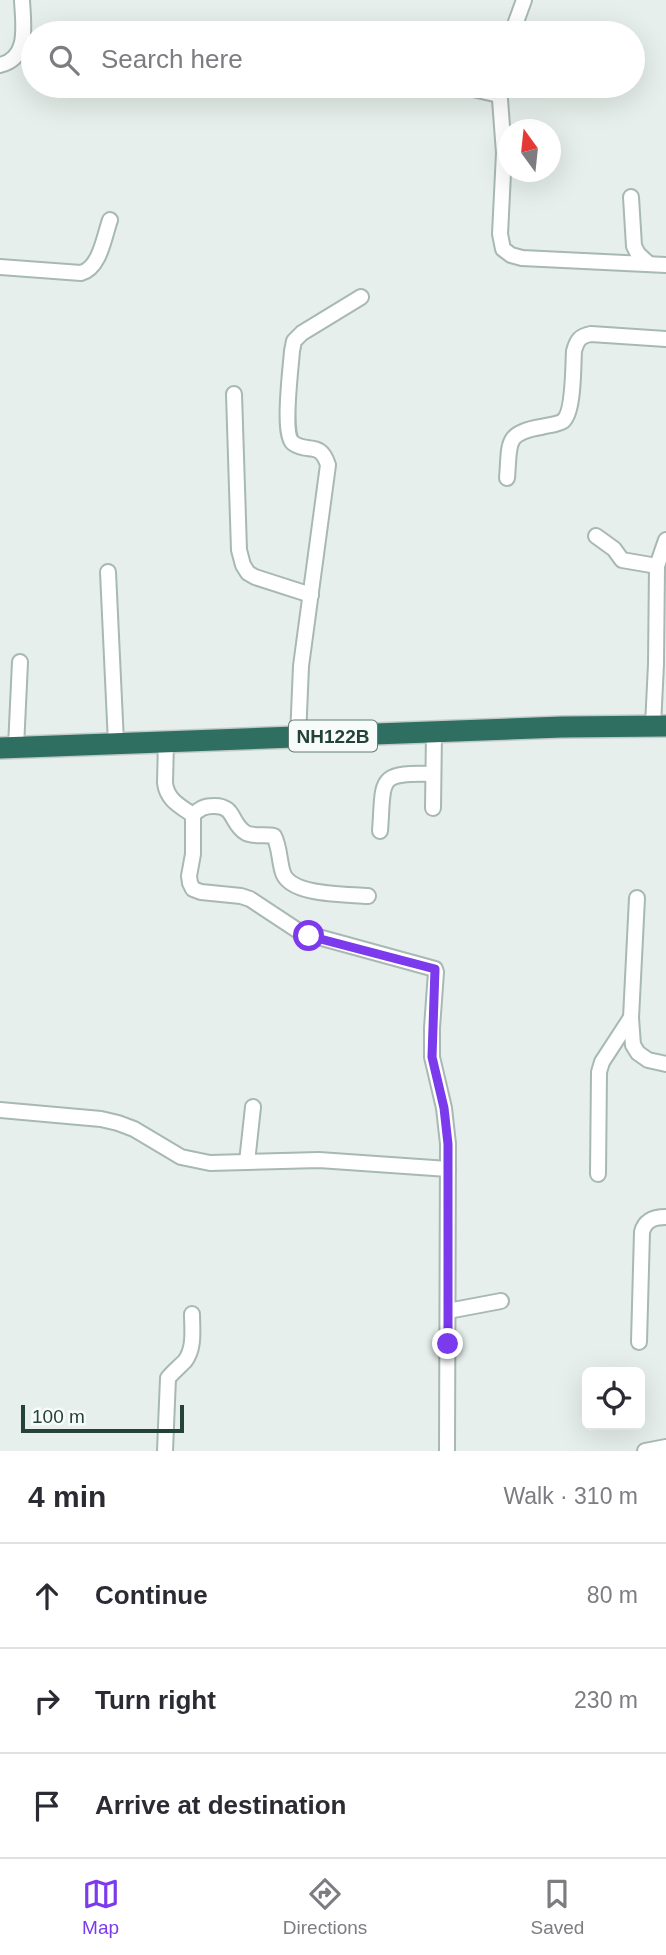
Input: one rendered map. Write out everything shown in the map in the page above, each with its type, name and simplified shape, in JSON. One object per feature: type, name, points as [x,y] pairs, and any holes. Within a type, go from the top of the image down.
[{"type":"highway","name":"NH122B","points":[[8,748],[659,726]]},
{"type":"street","points":[[22,0],[24,21]]},
{"type":"street","points":[[516,21],[524,0]]},
{"type":"street","points":[[0,65],[14,60],[21,54]]},
{"type":"street","points":[[500,98],[503,153],[500,234],[503,249],[510,255],[522,258],[666,265]]},
{"type":"street","points":[[631,197],[634,246],[648,263]]},
{"type":"street","points":[[0,267],[81,273],[87,271],[95,262],[110,220]]},
{"type":"street","points":[[298,737],[302,666],[328,465],[320,451],[294,444],[289,438],[292,351],[294,341],[302,333],[361,297]]},
{"type":"street","points":[[507,478],[510,446],[515,435],[523,430],[563,421],[568,412],[574,351],[582,336],[591,334],[666,339]]},
{"type":"street","points":[[234,394],[237,529],[243,565],[248,573],[255,577],[311,595]]},
{"type":"street","points":[[596,536],[614,549],[622,560],[657,566]]},
{"type":"street","points":[[659,726],[656,664],[657,566],[666,540]]},
{"type":"street","points":[[108,572],[116,743]]},
{"type":"street","points":[[8,748],[20,662]]},
{"type":"street","points":[[433,808],[434,732]]},
{"type":"street","points":[[166,741],[166,790],[171,800],[193,816]]},
{"type":"street","points":[[380,831],[385,782],[391,776],[400,774],[433,774]]},
{"type":"street","points":[[193,816],[204,807],[222,806],[247,833],[274,836],[283,874],[295,887],[368,896]]},
{"type":"street","points":[[193,816],[193,854],[189,876],[193,888],[201,892],[250,899],[300,932],[435,969],[432,1057],[445,1116],[448,1169],[447,1451]]},
{"type":"street","points":[[637,898],[631,1018],[633,1045],[638,1053],[648,1060],[666,1064]]},
{"type":"street","points":[[598,1174],[598,1072],[631,1018]]},
{"type":"street","points":[[247,1162],[253,1107]]},
{"type":"street","points":[[0,1110],[101,1119],[134,1129],[181,1157],[210,1163],[319,1160],[448,1169]]},
{"type":"street","points":[[639,1342],[642,1231],[644,1224],[650,1219],[666,1217]]},
{"type":"street","points":[[448,1311],[502,1301]]},
{"type":"street","points":[[165,1451],[168,1378],[190,1353],[192,1314]]},
{"type":"street","points":[[645,1451],[666,1447]]},
{"type":"route","points":[[309,936],[435,969],[431,1045],[444,1108],[448,1144],[448,1344]]}]
